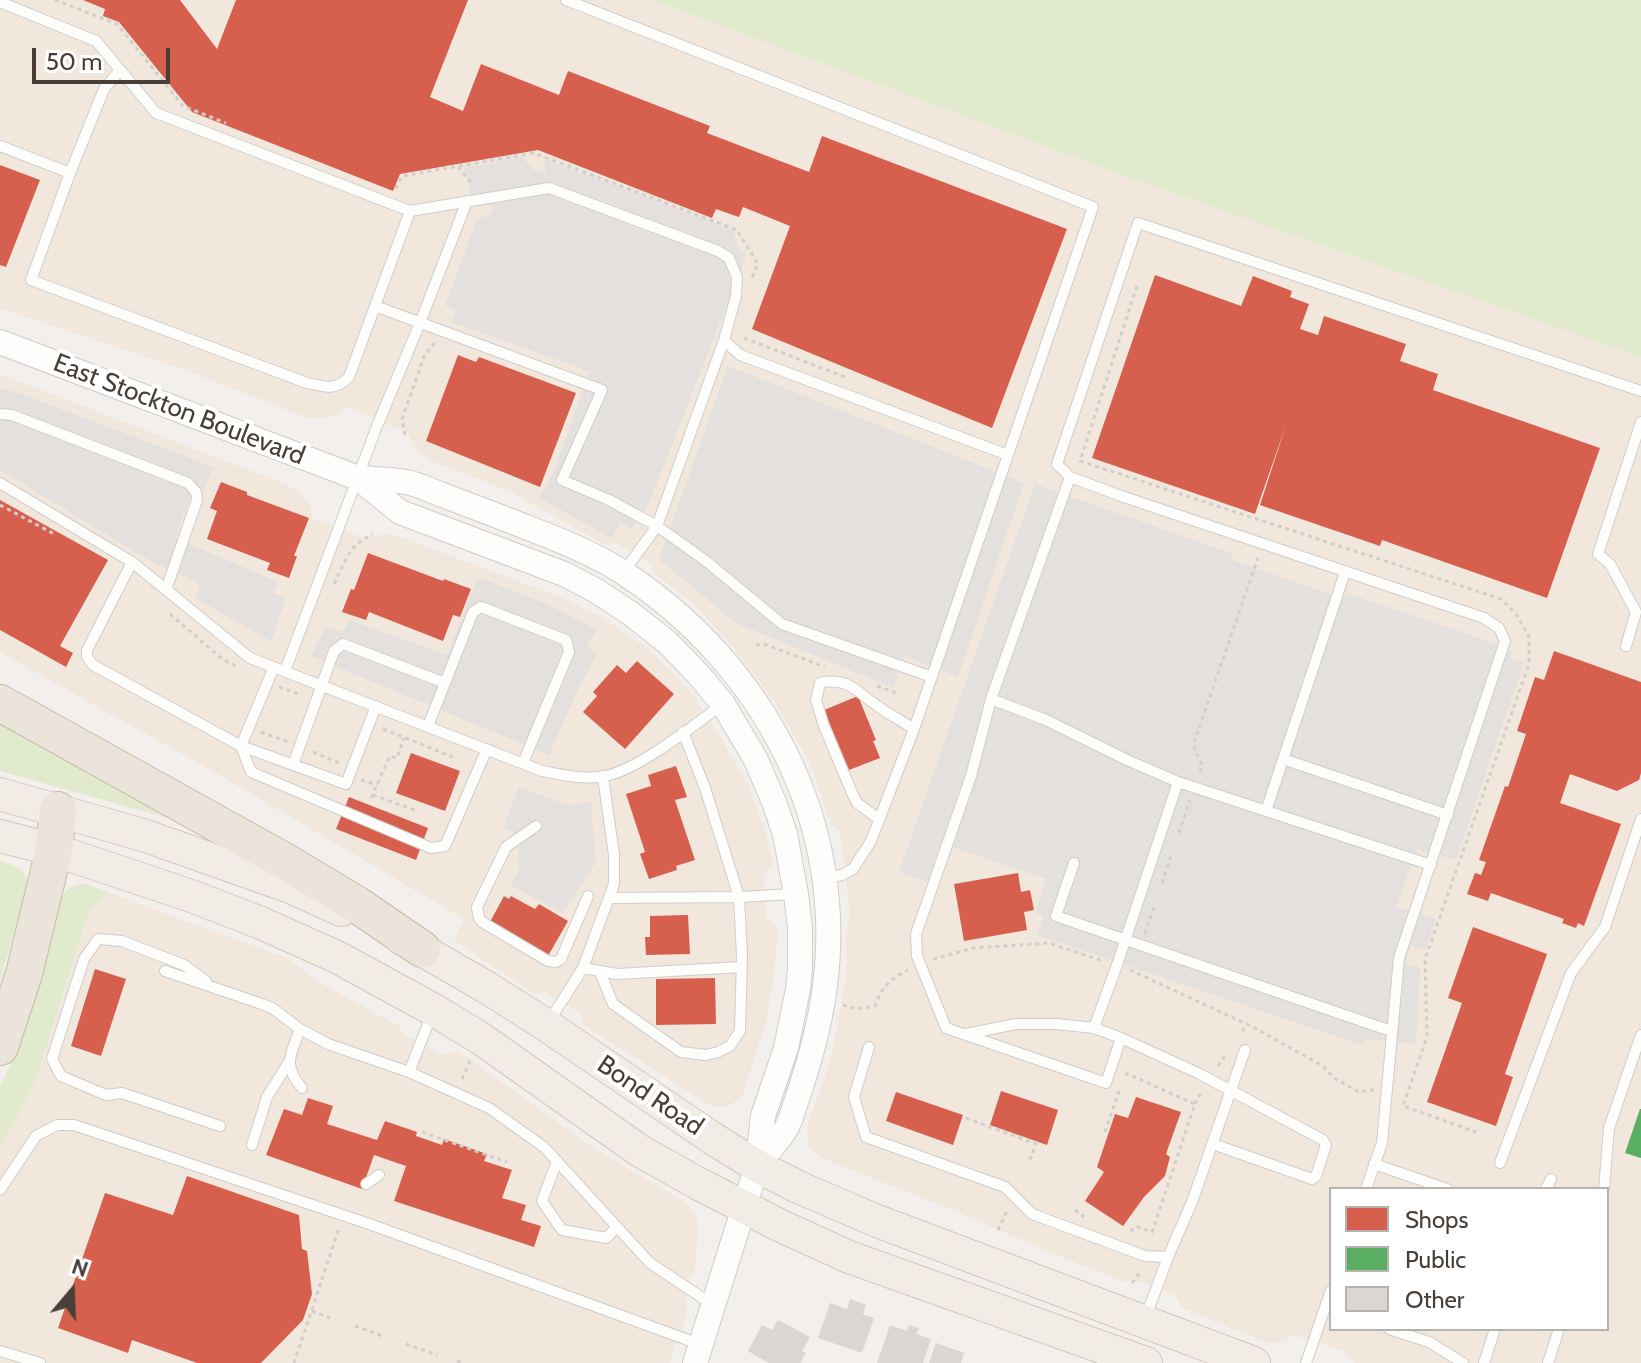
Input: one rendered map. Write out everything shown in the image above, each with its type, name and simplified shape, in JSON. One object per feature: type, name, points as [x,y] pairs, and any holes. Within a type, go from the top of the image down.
[{"type":"highway","points":[[0,703],[286,862],[422,949]]},
{"type":"highway","points":[[0,1047],[24,974],[54,850],[58,810]]},
{"type":"main road","name":"Bond Road","points":[[0,794],[146,836],[290,887],[375,925],[422,949],[546,1025],[757,1166],[822,1199],[1254,1363]]},
{"type":"main road","name":"Bond Road","points":[[0,836],[54,850],[194,897],[337,957],[480,1038],[640,1151],[744,1206],[849,1257],[1146,1363]]},
{"type":"street","name":"East Stockton Boulevard","points":[[0,342],[358,478],[411,483],[545,535],[623,573],[679,614],[720,655],[753,697],[780,743],[813,823],[824,878],[827,973],[815,1041],[787,1127],[757,1166]]},
{"type":"street","name":"East Stockton Boulevard","points":[[358,478],[400,512],[564,574],[630,613],[667,642],[723,704],[756,760],[774,802],[785,834],[796,894],[800,928],[798,989],[786,1048],[763,1116],[757,1166],[698,1354]]},
{"type":"street","points":[[723,704],[736,705],[747,713],[771,757],[793,809],[813,823]]},
{"type":"lane","points":[[566,0],[1093,207],[914,729],[871,841],[853,869],[842,875],[824,878]]},
{"type":"lane","points":[[0,2],[96,41],[156,113],[410,211],[549,188],[718,251],[729,258],[737,277],[736,296],[724,340],[657,526],[623,573]]},
{"type":"lane","points":[[120,70],[104,89],[31,280],[307,383],[335,387],[349,377],[410,211]]},
{"type":"lane","points":[[0,146],[70,173]]},
{"type":"lane","points":[[467,201],[279,669],[241,746],[251,772],[431,848],[445,846],[487,749]]},
{"type":"lane","points":[[1367,1187],[1382,1143],[1399,958],[1505,641],[1499,628],[1484,618],[1070,477],[1057,464],[1138,223],[1641,391]]},
{"type":"lane","points":[[375,306],[602,390],[562,480],[609,500],[657,526],[706,561],[782,624],[932,677]]},
{"type":"lane","points":[[724,340],[740,355],[1008,455]]},
{"type":"lane","points":[[0,414],[12,415],[188,483],[196,492],[197,500],[166,590]]},
{"type":"lane","points":[[1626,646],[1638,613],[1610,564],[1598,554],[1641,422]]},
{"type":"lane","points":[[1070,477],[991,699],[971,776],[916,934],[917,956],[946,1028],[1106,1083],[1121,1038]]},
{"type":"lane","points":[[0,483],[132,562],[250,658],[542,771],[573,777],[603,777],[619,772],[648,756],[723,704]]},
{"type":"lane","points":[[132,562],[87,650],[87,657],[93,665],[241,746],[346,784],[376,706]]},
{"type":"lane","points":[[1266,811],[1345,572]]},
{"type":"lane","points":[[428,726],[473,612],[481,607],[566,640],[569,652],[523,763]]},
{"type":"lane","points":[[293,765],[315,682],[334,651],[343,644],[445,683]]},
{"type":"lane","points":[[879,819],[857,803],[853,795],[816,700],[820,683],[832,680],[849,685],[914,729]]},
{"type":"lane","points":[[991,699],[1046,720],[1178,782],[1431,865]]},
{"type":"lane","points":[[600,972],[613,1004],[681,1052],[706,1055],[730,1046],[740,1031],[742,967],[739,897],[705,788],[683,732]]},
{"type":"lane","points":[[1283,759],[1448,815]]},
{"type":"lane","points":[[546,1025],[583,968],[614,884],[614,855],[603,777]]},
{"type":"lane","points":[[1094,1028],[1178,782]]},
{"type":"lane","points":[[1500,1163],[1571,973],[1605,927],[1641,819]]},
{"type":"lane","points":[[536,826],[506,847],[477,907],[479,918],[548,961],[556,962],[561,959],[588,896]]},
{"type":"lane","points":[[1074,863],[1056,916],[1391,1031]]},
{"type":"lane","points":[[609,898],[796,894]]},
{"type":"lane","points":[[214,988],[184,965],[122,941],[98,939],[84,959],[52,1059],[61,1076],[106,1095],[122,1093],[220,1126]]},
{"type":"lane","points":[[583,968],[617,974],[742,967]]},
{"type":"lane","points":[[165,971],[272,1008],[300,1029],[328,1044],[409,1072],[489,1108],[544,1147],[650,1263],[714,1306]]},
{"type":"lane","points":[[409,1072],[434,1010]]},
{"type":"lane","points":[[964,1034],[1016,1024],[1094,1028],[1200,1074],[1323,1140],[1326,1145],[1316,1176],[1312,1179],[1213,1144]]},
{"type":"lane","points":[[252,1145],[267,1097],[289,1062],[300,1029]]},
{"type":"lane","points":[[1604,1187],[1609,1128],[1641,1035]]},
{"type":"lane","points":[[869,1047],[854,1097],[866,1137],[1005,1187],[1032,1214],[1145,1256],[1168,1257]]},
{"type":"lane","points":[[1144,1321],[1192,1202],[1245,1050]]},
{"type":"lane","points":[[289,1062],[294,1078],[302,1088]]},
{"type":"lane","points":[[0,1190],[36,1136],[57,1125],[74,1125],[372,1225],[698,1354]]},
{"type":"lane","points":[[557,1161],[542,1201],[562,1230],[606,1238],[617,1227]]},
{"type":"lane","points":[[1374,1164],[1429,1186]]},
{"type":"lane","points":[[366,1184],[379,1175]]},
{"type":"lane","points":[[1306,1363],[1329,1296]]},
{"type":"lane","points":[[1395,1331],[1429,1342],[1463,1363]]},
{"type":"lane","points":[[1484,1363],[1494,1331]]},
{"type":"lane","points":[[1548,1363],[1558,1331]]},
{"type":"lane","points":[[0,1351],[40,1363]]},
{"type":"path","points":[[55,0],[117,24],[183,106],[226,123]]},
{"type":"path","points":[[396,190],[402,176],[534,153],[737,230],[758,264],[752,279]]},
{"type":"path","points":[[1137,286],[1080,461],[1501,599],[1517,615],[1529,637],[1529,664],[1425,959],[1427,1037],[1403,1106],[1476,1132]]},
{"type":"path","points":[[738,336],[853,380]]},
{"type":"path","points":[[1268,531],[1270,523]]},
{"type":"path","points":[[330,593],[350,551],[358,541],[373,534]]},
{"type":"path","points":[[1200,772],[1202,765],[1193,745],[1259,555]]},
{"type":"path","points":[[305,697],[315,682]]},
{"type":"path","points":[[404,738],[397,758],[390,756],[372,797],[415,810]]},
{"type":"path","points":[[1179,833],[1193,792]]},
{"type":"path","points":[[1162,883],[1172,853]]},
{"type":"path","points":[[1145,934],[1155,903]]},
{"type":"path","points":[[839,1004],[857,1009],[875,1006],[881,990],[893,978],[934,959],[974,948],[1049,943],[1103,961]]},
{"type":"path","points":[[1132,970],[1135,962]]},
{"type":"path","points":[[1126,969],[1247,1024],[1323,1066],[1334,1078],[1359,1092],[1376,1090]]},
{"type":"path","points":[[1242,1031],[1247,1024]]},
{"type":"path","points":[[1216,1070],[1227,1053]]},
{"type":"path","points":[[460,1082],[470,1061]]},
{"type":"path","points":[[1125,1073],[1195,1104]]},
{"type":"path","points":[[1105,1132],[1120,1088]]},
{"type":"path","points":[[1124,1235],[1136,1226],[1152,1232],[1195,1104],[1204,1088]]},
{"type":"path","points":[[1402,1090],[1408,1091]]},
{"type":"path","points":[[966,1118],[1036,1144],[1029,1162]]},
{"type":"path","points":[[422,1132],[507,1162]]},
{"type":"path","points":[[1075,1210],[1092,1224]]},
{"type":"path","points":[[998,1230],[1007,1211]]},
{"type":"path","points":[[294,1363],[339,1228]]},
{"type":"path","points":[[1130,1264],[1137,1267],[1138,1276],[1132,1283]]},
{"type":"path","points":[[312,1311],[330,1318]]},
{"type":"path","points":[[355,1326],[385,1337]]},
{"type":"path","points":[[406,1344],[437,1355]]},
{"type":"shaded area","points":[[0,0],[652,0],[1138,181],[1641,357],[1641,1363],[1355,1363],[1344,1351],[1294,1335],[1283,1342],[1268,1343],[1183,1308],[1176,1296],[1133,1279],[1125,1282],[822,1158],[808,1146],[807,1128],[831,1058],[846,978],[846,929],[850,913],[840,831],[831,824],[810,762],[773,700],[732,646],[694,604],[654,573],[651,564],[617,543],[607,546],[511,492],[427,459],[414,447],[408,433],[348,407],[337,415],[308,418],[180,368],[0,308]]},
{"type":"shaded area","points":[[523,157],[532,169],[546,174],[544,161],[547,160],[734,230],[737,246],[746,256],[649,503],[632,529],[620,523],[612,538],[539,498],[555,470],[589,371],[451,322],[456,311],[445,305],[477,219],[491,215],[494,207],[487,204],[474,207],[464,168]]},
{"type":"shaded area","points":[[728,366],[1024,483],[958,677],[904,656],[894,688],[736,623],[659,559]]},
{"type":"shaded area","points":[[0,374],[285,484],[300,492],[310,504],[312,518],[366,539],[384,534],[395,535],[560,597],[600,616],[647,648],[671,671],[693,695],[749,787],[768,840],[773,865],[764,876],[766,917],[778,928],[774,974],[766,1023],[742,1096],[728,1107],[713,1107],[584,1025],[580,1013],[545,992],[534,994],[454,940],[464,919],[218,774],[0,652]]},
{"type":"shaded area","points":[[0,388],[213,467],[199,502],[190,498],[175,538],[278,582],[273,593],[286,598],[271,641],[195,598],[201,585],[157,565],[0,470]]},
{"type":"shaded area","points":[[1035,484],[1233,554],[1232,560],[1344,599],[1346,593],[1459,631],[1512,651],[1510,658],[1524,663],[1456,860],[1417,849],[1396,907],[1436,919],[1425,950],[1411,945],[1404,965],[1420,968],[1416,1044],[1364,1039],[1362,1045],[1037,935],[1044,915],[1035,913],[1046,879],[941,843],[927,882],[899,872]]},
{"type":"shaded area","points":[[478,577],[549,605],[597,630],[586,646],[597,654],[549,755],[311,656],[326,626],[343,632],[349,620],[447,655]]},
{"type":"shaded area","points":[[519,787],[568,805],[591,802],[596,862],[562,913],[510,885],[519,871],[518,834],[503,828]]},
{"type":"shaded area","points":[[108,892],[286,958],[324,985],[399,1026],[402,1033],[443,1055],[458,1051],[595,1149],[686,1203],[698,1220],[695,1271],[690,1277],[685,1304],[688,1310],[670,1363],[0,1363],[0,1146],[36,1080],[87,916]]},
{"type":"green space","points":[[652,0],[1641,0],[1641,357],[1138,181]]},
{"type":"green space","points":[[0,715],[182,822],[0,771]]},
{"type":"green space","points":[[0,861],[19,869],[25,875],[28,886],[0,981]]},
{"type":"green space","points":[[83,883],[108,892],[87,916],[36,1080],[0,1146],[0,1085],[26,1022],[61,898],[70,887]]},
{"type":"building: Shops","points":[[83,0],[180,0],[217,49],[236,0],[468,0],[430,97],[463,111],[481,64],[559,95],[568,71],[710,126],[707,133],[809,172],[822,136],[1067,229],[992,428],[752,329],[790,226],[743,207],[739,217],[716,209],[712,218],[538,150],[400,174],[393,191],[192,112],[119,22],[103,16],[105,9]]},
{"type":"building: Shops","points":[[0,165],[40,180],[6,267],[0,265]]},
{"type":"building: Shops","points":[[1155,275],[1241,306],[1253,276],[1292,291],[1290,297],[1309,304],[1300,329],[1318,335],[1324,316],[1406,344],[1400,361],[1438,374],[1433,390],[1600,448],[1547,598],[1382,540],[1380,546],[1260,505],[1286,425],[1255,514],[1092,458]]},
{"type":"building: Shops","points":[[458,355],[476,362],[479,357],[576,393],[540,487],[426,441]]},
{"type":"building: Shops","points":[[221,482],[309,518],[289,578],[267,570],[270,563],[207,539],[217,511],[210,508]]},
{"type":"building: Shops","points":[[0,500],[108,560],[60,646],[73,653],[66,667],[0,630]]},
{"type":"building: Shops","points":[[368,553],[471,589],[460,617],[453,615],[443,641],[369,612],[366,620],[342,612]]},
{"type":"building: Shops","points":[[1554,651],[1641,682],[1639,780],[1617,791],[1570,774],[1560,803],[1621,824],[1584,926],[1578,923],[1576,928],[1562,923],[1564,919],[1491,893],[1488,901],[1467,894],[1475,873],[1481,875],[1486,862],[1479,860],[1526,734],[1517,731],[1535,677],[1544,680]]},
{"type":"building: Shops","points":[[637,661],[674,694],[625,749],[583,712],[597,696],[593,692],[617,665],[626,673]]},
{"type":"building: Shops","points":[[858,696],[880,758],[849,770],[824,710]]},
{"type":"building: Shops","points":[[411,753],[460,771],[445,811],[396,793]]},
{"type":"building: Shops","points":[[676,766],[687,797],[675,800],[695,860],[649,879],[640,854],[645,852],[626,794],[651,786],[648,775]]},
{"type":"building: Shops","points":[[349,797],[428,828],[416,860],[336,829]]},
{"type":"building: Shops","points":[[1018,873],[1021,892],[1030,890],[1034,910],[1024,912],[1027,930],[964,941],[954,884]]},
{"type":"building: Shops","points":[[504,896],[509,899],[511,896],[535,909],[539,904],[568,921],[548,956],[490,922]]},
{"type":"building: Shops","points":[[688,915],[690,954],[646,955],[645,937],[650,937],[650,916]]},
{"type":"building: Shops","points":[[1473,927],[1547,954],[1505,1074],[1513,1077],[1496,1126],[1427,1102],[1462,1003],[1448,998]]},
{"type":"building: Shops","points":[[95,969],[126,979],[101,1056],[71,1046]]},
{"type":"building: Shops","points":[[715,978],[716,1024],[656,1025],[656,979]]},
{"type":"building: Shops","points":[[1001,1091],[1058,1110],[1047,1145],[990,1125]]},
{"type":"building: Shops","points":[[896,1092],[963,1115],[953,1145],[886,1121]]},
{"type":"building: Shops","points":[[1136,1097],[1181,1112],[1166,1154],[1170,1157],[1165,1176],[1144,1197],[1123,1226],[1085,1201],[1104,1172],[1097,1167],[1115,1114],[1128,1118]]},
{"type":"building: Shops","points":[[308,1098],[333,1106],[327,1124],[377,1140],[385,1121],[442,1145],[444,1139],[487,1154],[484,1161],[512,1170],[502,1198],[526,1205],[521,1220],[541,1226],[534,1247],[394,1201],[406,1166],[374,1155],[362,1189],[266,1155],[284,1109],[302,1115]]},
{"type":"building: Shops","points":[[187,1176],[299,1215],[302,1249],[307,1251],[312,1294],[303,1320],[261,1363],[197,1363],[132,1340],[128,1353],[58,1328],[105,1193],[173,1215]]},
{"type":"building: Public","points":[[1641,1109],[1641,1158],[1625,1153]]},
{"type":"building: Other","points":[[850,1299],[866,1305],[863,1314],[874,1318],[862,1353],[818,1338],[830,1303],[847,1309]]},
{"type":"building: Other","points":[[778,1320],[810,1337],[802,1351],[806,1353],[800,1363],[769,1363],[748,1351],[762,1325],[772,1330]]},
{"type":"building: Other","points":[[890,1325],[907,1331],[909,1325],[919,1328],[916,1334],[931,1339],[923,1363],[877,1363]]},
{"type":"building: Other","points":[[936,1343],[964,1353],[961,1363],[929,1363]]}]
